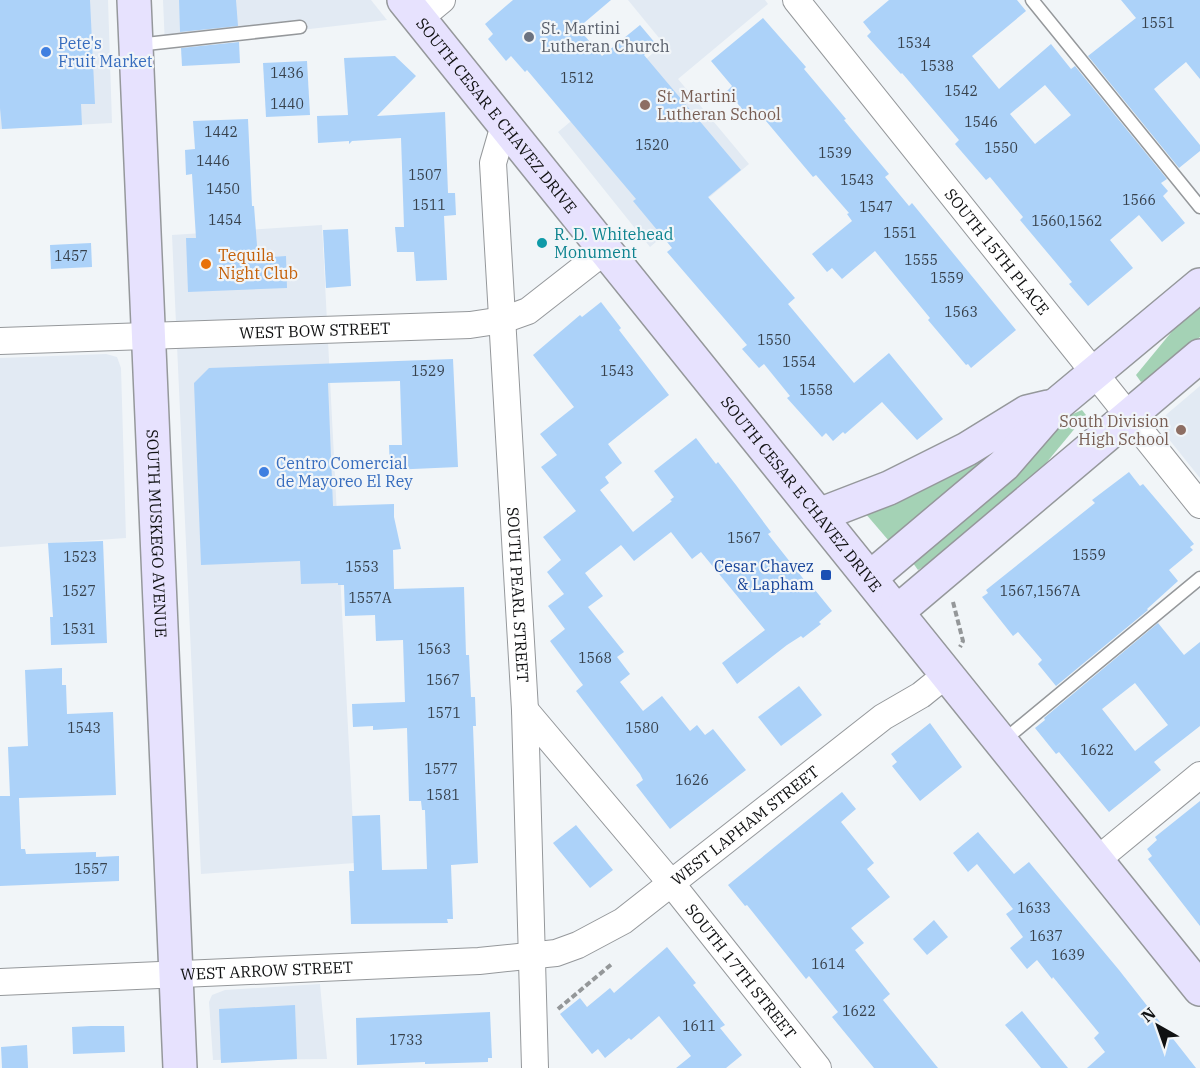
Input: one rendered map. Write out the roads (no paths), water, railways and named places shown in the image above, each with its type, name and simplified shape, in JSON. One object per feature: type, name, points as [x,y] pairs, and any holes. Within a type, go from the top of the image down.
[{"type":"street","name":"SOUTH MUSKEGO AVENUE","points":[[134,0],[180,1068]]},
{"type":"street","name":"SOUTH 15TH PLACE","points":[[796,0],[1200,505]]},
{"type":"street","name":"SOUTH CESAR E CHAVEZ DRIVE","points":[[422,6],[504,124],[1200,989]]},
{"type":"street","name":"SOUTH PEARL STREET","points":[[504,124],[493,163],[525,710],[536,1068]]},
{"type":"street","name":"WEST BOW STREET","points":[[0,341],[470,325],[503,320],[528,311],[606,250]]},
{"type":"street","points":[[870,578],[1004,465],[1056,405],[1200,285]]},
{"type":"street","points":[[897,612],[1200,356]]},
{"type":"street","points":[[819,514],[889,488],[968,449],[1027,412],[1056,405]]},
{"type":"street","name":"WEST LAPHAM STREET","points":[[533,956],[556,953],[623,921],[883,717],[921,695],[946,674]]},
{"type":"street","name":"SOUTH 17TH STREET","points":[[525,710],[670,884],[818,1068]]},
{"type":"street","points":[[1097,860],[1200,775]]},
{"type":"street","name":"WEST ARROW STREET","points":[[0,982],[479,961],[533,956]]},
{"type":"lane","points":[[1032,0],[1200,207]]},
{"type":"lane","points":[[136,45],[300,27]]},
{"type":"lane","points":[[1002,742],[1200,578]]},
{"type":"place","name":"St. Martini Lutheran Church","points":[[529,37]]},
{"type":"place","name":"Pete's Fruit Market","points":[[46,52]]},
{"type":"place","name":"St. Martini Lutheran School","points":[[645,105]]},
{"type":"place","name":"R. D. Whitehead Monument","points":[[542,243]]},
{"type":"place","name":"Tequila Night Club","points":[[206,264]]},
{"type":"place","name":"South Division High School","points":[[1181,430]]},
{"type":"place","name":"Centro Comercial de Mayoreo El Rey","points":[[264,472]]},
{"type":"place","name":"Cesar Chavez & Lapham","points":[[826,575]]}]
